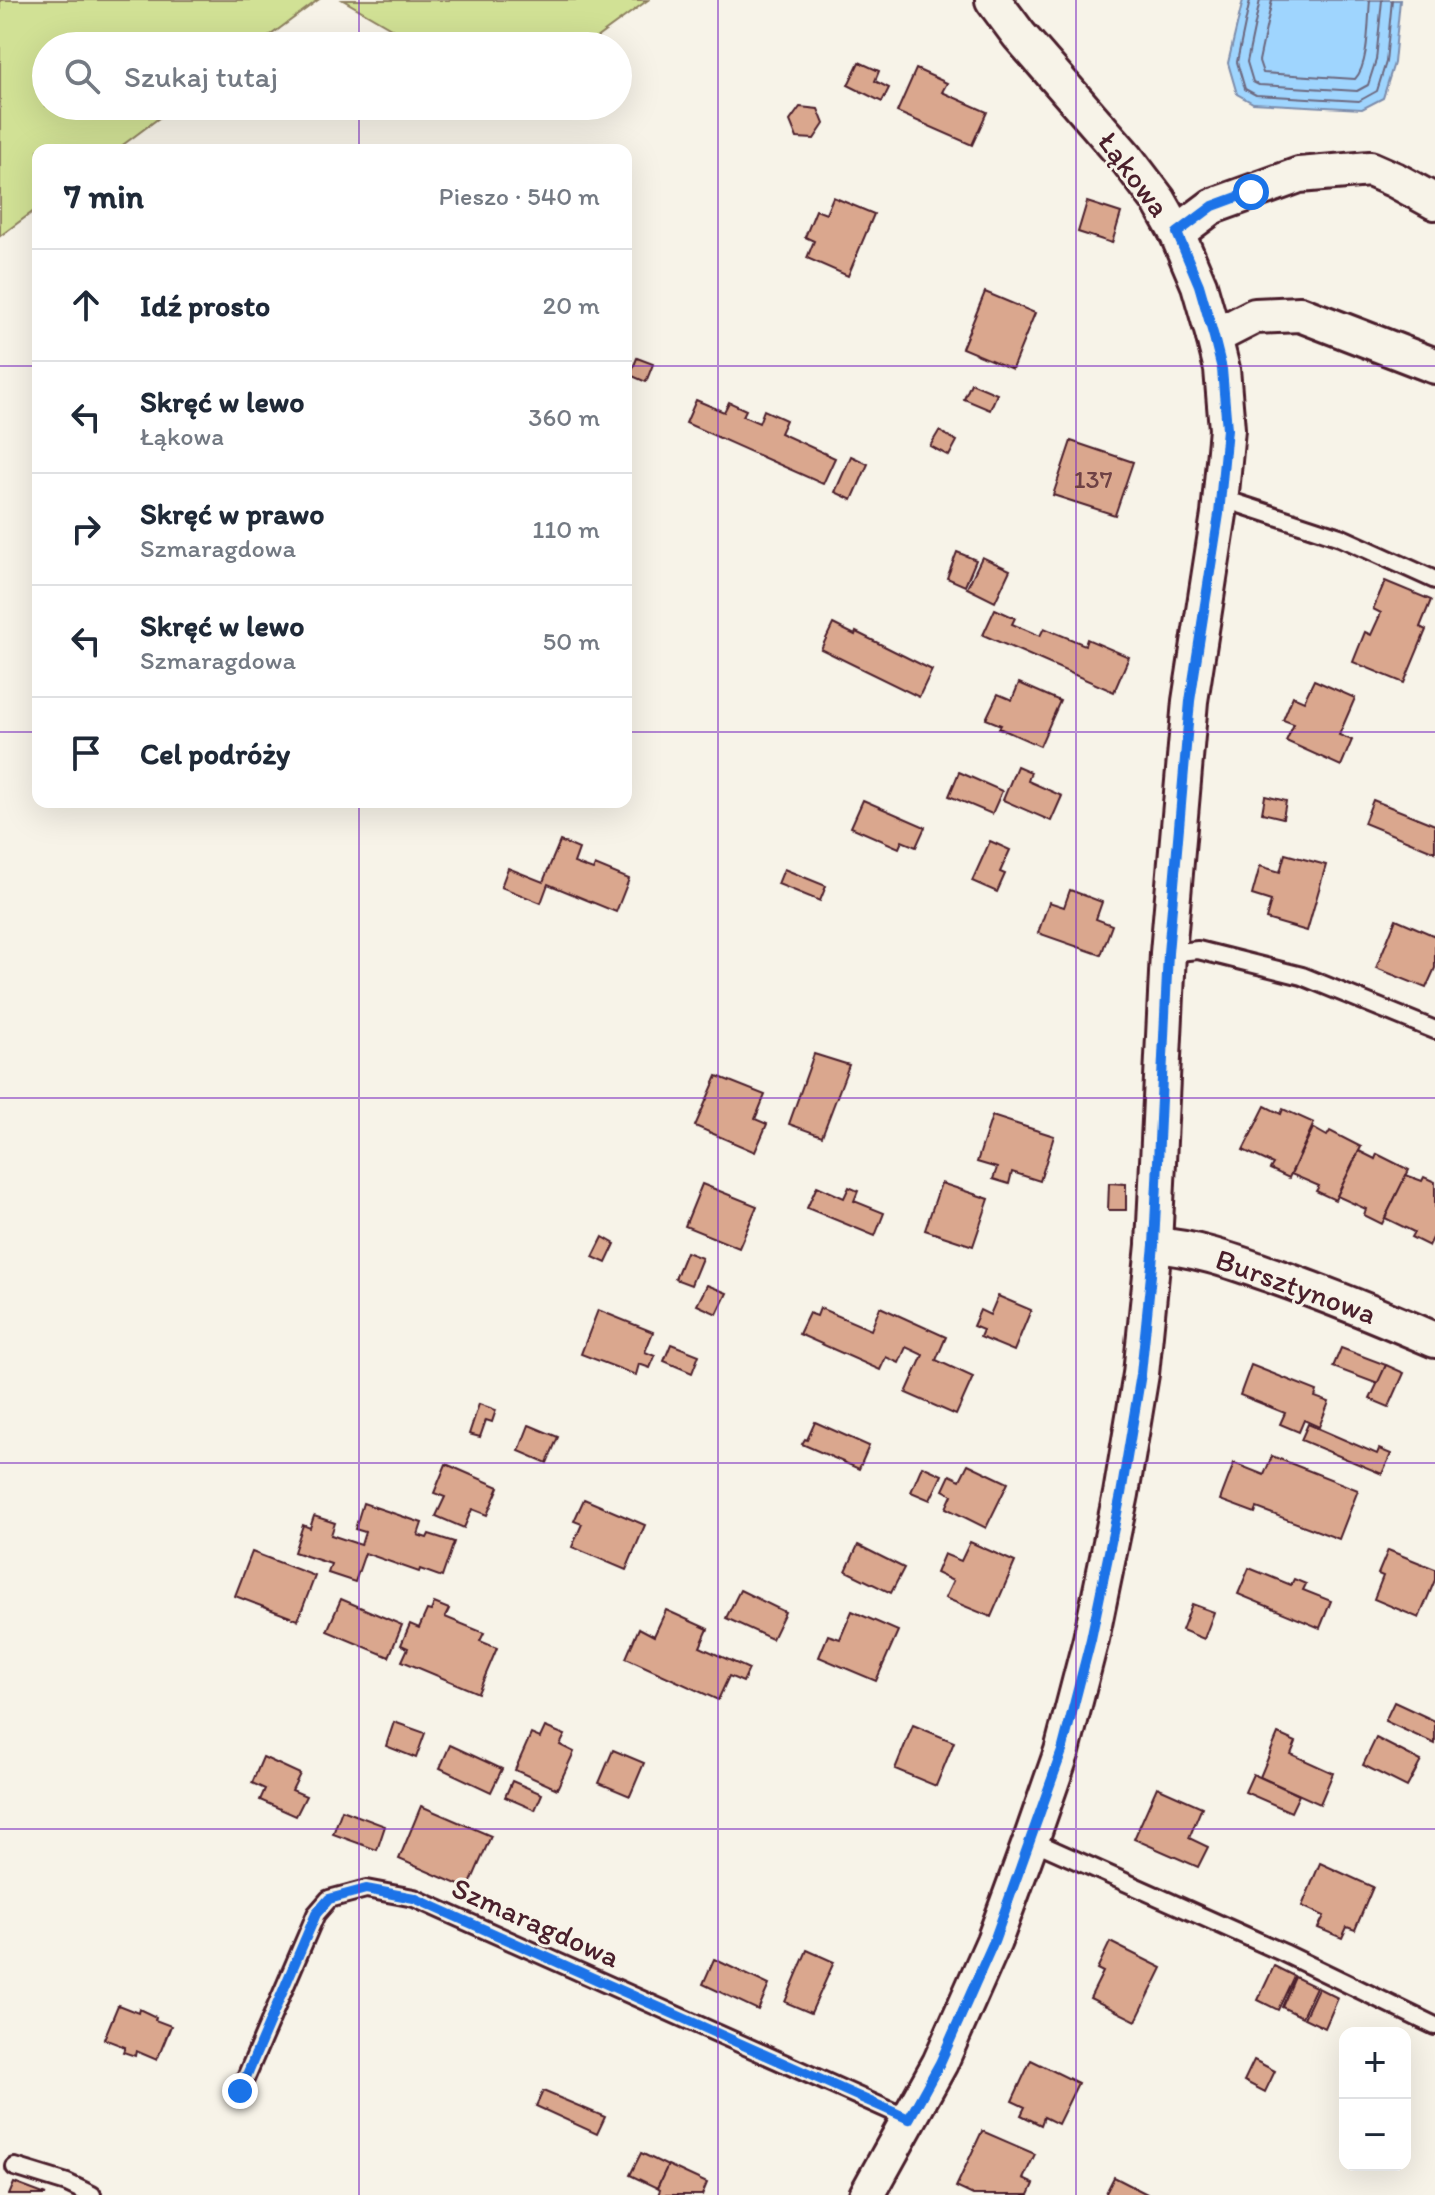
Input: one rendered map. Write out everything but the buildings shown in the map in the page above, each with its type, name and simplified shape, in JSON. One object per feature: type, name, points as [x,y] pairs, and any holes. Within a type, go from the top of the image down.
[{"type":"street","name":"Łąkowa","points":[[867,2195],[940,2063],[994,1941],[1031,1840],[1062,1751],[1094,1625],[1121,1494],[1141,1374],[1154,1245],[1168,953],[1190,701],[1221,498],[1227,429],[1222,369],[1214,337],[1199,285],[1177,233],[1159,201],[1127,159],[1019,35],[993,0]]},
{"type":"street","points":[[1177,233],[1213,206],[1299,175],[1370,169],[1435,202]]},
{"type":"street","points":[[1214,337],[1255,316],[1300,314],[1435,366]]},
{"type":"street","name":"Bursztynowa","points":[[1154,1245],[1182,1247],[1216,1256],[1368,1311],[1435,1340]]},
{"type":"lane","points":[[1221,498],[1340,537],[1435,580]]},
{"type":"lane","points":[[1168,953],[1198,950],[1302,976],[1435,1030]]},
{"type":"lane","points":[[1031,1840],[1284,1953],[1435,2026]]},
{"type":"lane","name":"Szmaragdowa","points":[[240,2091],[316,1914],[329,1899],[366,1889],[414,1898],[909,2119]]},
{"type":"lane","points":[[15,2167],[67,2183],[92,2195]]},
{"type":"green space","points":[[0,0],[318,0],[275,32],[32,32],[32,120],[156,120],[124,144],[32,144],[32,212],[0,236]]},
{"type":"green space","points":[[343,0],[648,0],[604,32],[398,32]]},
{"type":"water","points":[[1243,0],[1400,0],[1394,63],[1383,98],[1362,109],[1253,103],[1237,94],[1228,63]]},
{"type":"route","points":[[240,2091],[316,1914],[329,1899],[366,1889],[414,1898],[909,2119],[940,2063],[994,1941],[1062,1751],[1091,1639],[1121,1494],[1141,1374],[1154,1245],[1168,953],[1190,701],[1219,514],[1227,429],[1222,369],[1214,337],[1199,285],[1177,233],[1213,206],[1251,192]]}]
